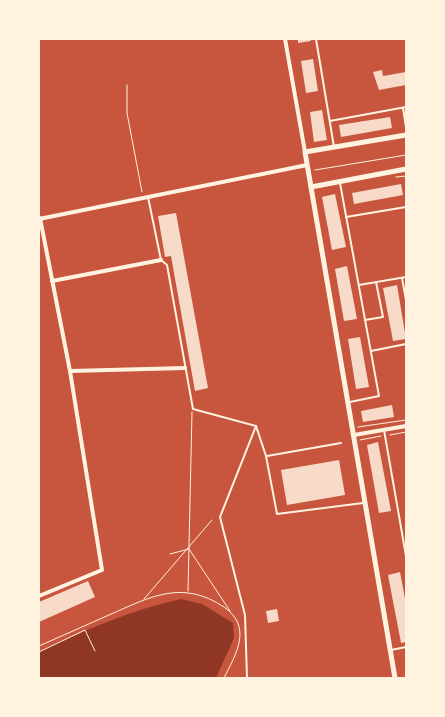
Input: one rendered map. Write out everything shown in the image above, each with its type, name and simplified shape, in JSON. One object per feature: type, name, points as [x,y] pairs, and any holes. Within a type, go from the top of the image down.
[{"type":"street","points":[[285,39],[396,678]]},
{"type":"street","points":[[305,152],[406,135]]},
{"type":"street","points":[[39,596],[102,570],[87,490],[70,371],[39,218],[307,165]]},
{"type":"street","points":[[310,187],[406,170]]},
{"type":"street","points":[[52,281],[161,260]]},
{"type":"street","points":[[70,371],[185,368]]},
{"type":"street","points":[[354,435],[406,426]]},
{"type":"lane","points":[[316,39],[334,147]]},
{"type":"lane","points":[[330,121],[404,107],[406,127]]},
{"type":"lane","points":[[339,181],[379,396],[348,402]]},
{"type":"lane","points":[[148,197],[161,260],[167,265],[192,409],[256,426]]},
{"type":"lane","points":[[346,217],[406,206]]},
{"type":"lane","points":[[358,285],[406,277]]},
{"type":"lane","points":[[402,278],[406,300]]},
{"type":"lane","points":[[365,320],[383,317],[376,282]]},
{"type":"lane","points":[[371,351],[406,344]]},
{"type":"lane","points":[[256,426],[266,456],[277,514],[365,503]]},
{"type":"lane","points":[[247,678],[245,615],[220,517],[256,426]]},
{"type":"lane","points":[[384,430],[406,556]]},
{"type":"lane","points":[[266,456],[341,443]]},
{"type":"lane","points":[[391,650],[406,647]]},
{"type":"path","points":[[127,85],[127,113],[143,198]]},
{"type":"path","points":[[314,170],[406,155]]},
{"type":"path","points":[[188,592],[192,409]]},
{"type":"path","points":[[352,428],[406,420]]},
{"type":"path","points":[[144,600],[212,520]]},
{"type":"path","points":[[170,554],[189,549]]},
{"type":"path","points":[[189,549],[239,628],[240,644],[224,678]]},
{"type":"path","points":[[39,646],[158,595],[188,592],[208,598],[230,612]]},
{"type":"path","points":[[39,652],[85,630],[95,651]]},
{"type":"shaded area","points":[[181,599],[202,604],[233,623],[234,638],[216,678],[39,678],[39,652],[109,621]]},
{"type":"building","points":[[298,39],[310,39],[311,41],[298,43]]},
{"type":"building","points":[[313,59],[318,91],[306,93],[301,61]]},
{"type":"building","points":[[382,70],[383,76],[406,72],[406,85],[379,90],[373,72]]},
{"type":"building","points":[[322,110],[327,140],[314,142],[310,112]]},
{"type":"building","points":[[390,117],[392,128],[341,137],[339,125]]},
{"type":"building","points":[[401,184],[403,195],[354,204],[352,193]]},
{"type":"building","points":[[335,194],[346,247],[332,250],[322,197]]},
{"type":"building","points":[[176,213],[208,388],[195,391],[171,256],[165,257],[158,216]]},
{"type":"building","points":[[347,266],[357,319],[344,321],[335,269]]},
{"type":"building","points":[[397,285],[406,339],[393,341],[383,288]]},
{"type":"building","points":[[360,337],[369,387],[356,389],[348,339]]},
{"type":"building","points":[[392,405],[394,417],[363,422],[361,411]]},
{"type":"building","points":[[378,442],[391,511],[379,513],[367,445]]},
{"type":"building","points":[[339,460],[345,495],[287,505],[281,470]]},
{"type":"building","points":[[400,572],[406,604],[406,642],[401,643],[388,575]]},
{"type":"building","points":[[88,581],[95,597],[39,622],[39,602]]},
{"type":"building","points":[[277,609],[279,621],[268,623],[266,611]]}]
